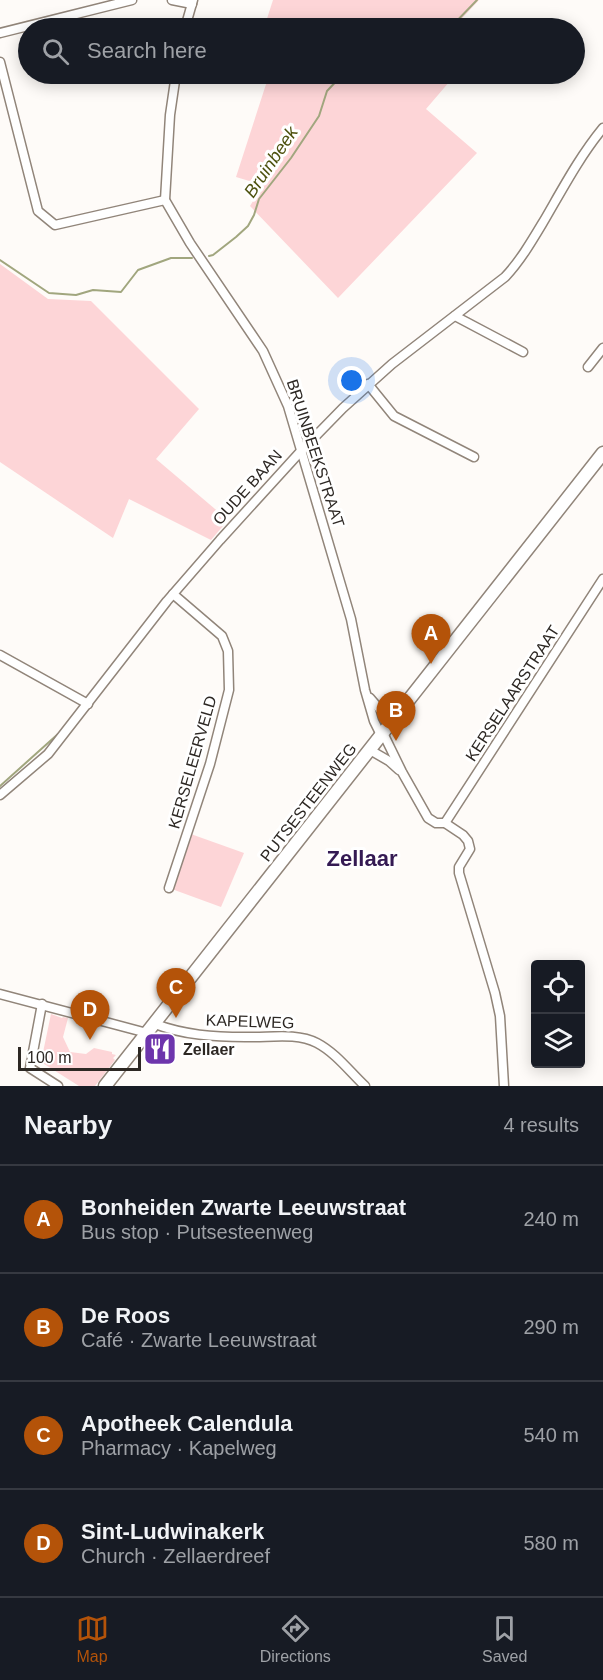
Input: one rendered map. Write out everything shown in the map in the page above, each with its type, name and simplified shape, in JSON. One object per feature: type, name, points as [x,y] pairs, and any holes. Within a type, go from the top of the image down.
[{"type":"main road","name":"PUTSESTEENWEG","points":[[105,1086],[603,453]]},
{"type":"street","points":[[60,18],[132,0]]},
{"type":"street","points":[[172,0],[192,2],[188,18]]},
{"type":"street","points":[[0,33],[18,28]]},
{"type":"street","points":[[0,62],[38,211],[55,225],[165,200],[170,115],[175,84]]},
{"type":"street","name":"OUDE BAAN","points":[[0,795],[48,754],[173,594],[301,451],[368,384],[513,269],[570,176],[603,128]]},
{"type":"street","name":"BRUINBEEKSTRAAT","points":[[165,200],[190,243],[263,351],[288,406],[351,619],[365,690],[374,721],[428,818],[436,823],[445,824],[468,840],[470,849],[459,867],[459,873],[500,1016],[504,1086]]},
{"type":"street","points":[[455,316],[523,352]]},
{"type":"street","points":[[588,367],[603,348]]},
{"type":"street","points":[[368,384],[394,416],[474,457]]},
{"type":"street","name":"KERSELAARSTRAAT","points":[[445,824],[603,579]]},
{"type":"street","name":"KERSELEERVELD","points":[[169,888],[210,764],[229,690],[228,651],[222,636],[173,594]]},
{"type":"street","points":[[0,656],[88,704]]},
{"type":"street","name":"BRUINBEEKSTRAAT","points":[[365,690],[375,705],[393,721]]},
{"type":"street","points":[[370,750],[402,772]]},
{"type":"street","name":"KAPELWEG","points":[[0,994],[151,1028],[203,1036],[307,1039],[332,1053],[365,1086]]},
{"type":"street","points":[[42,1004],[30,1068],[58,1086]]},
{"type":"shaded area","points":[[273,0],[479,0],[462,18],[267,18]]},
{"type":"shaded area","points":[[266,84],[447,84],[426,109],[477,153],[338,298],[250,206],[263,185],[236,177]]},
{"type":"shaded area","points":[[0,264],[48,299],[91,301],[199,409],[156,459],[228,520],[211,540],[129,499],[113,538],[0,462]]},
{"type":"shaded area","points":[[188,833],[244,853],[221,907],[169,888]]},
{"type":"shaded area","points":[[51,1014],[68,1018],[63,1037],[70,1052],[86,1054],[94,1048],[116,1055],[113,1058],[115,1060],[95,1086],[79,1086],[41,1062]]},
{"type":"waterway","name":"Bruinbeek","points":[[460,18],[477,0]]},
{"type":"waterway","name":"Bruinbeek","points":[[209,256],[248,226],[259,199],[291,158],[319,116],[327,91],[334,84]]},
{"type":"waterway","name":"Bruinbeek","points":[[0,260],[49,293],[76,295],[93,290],[121,292],[138,270],[171,258],[192,258]]},
{"type":"waterway","points":[[0,786],[58,734]]},
{"type":"place","name":"Bonheiden Zwarte Leeuwstraat","points":[[431,664]]},
{"type":"place","name":"De Roos","points":[[396,741]]},
{"type":"place","name":"Apotheek Calendula","points":[[176,1018]]},
{"type":"place","name":"Sint-Ludwinakerk","points":[[90,1040]]},
{"type":"place","name":"Zellaer","points":[[160,1049]]},
{"type":"district","name":"Zellaar","points":[[362,858]]}]
